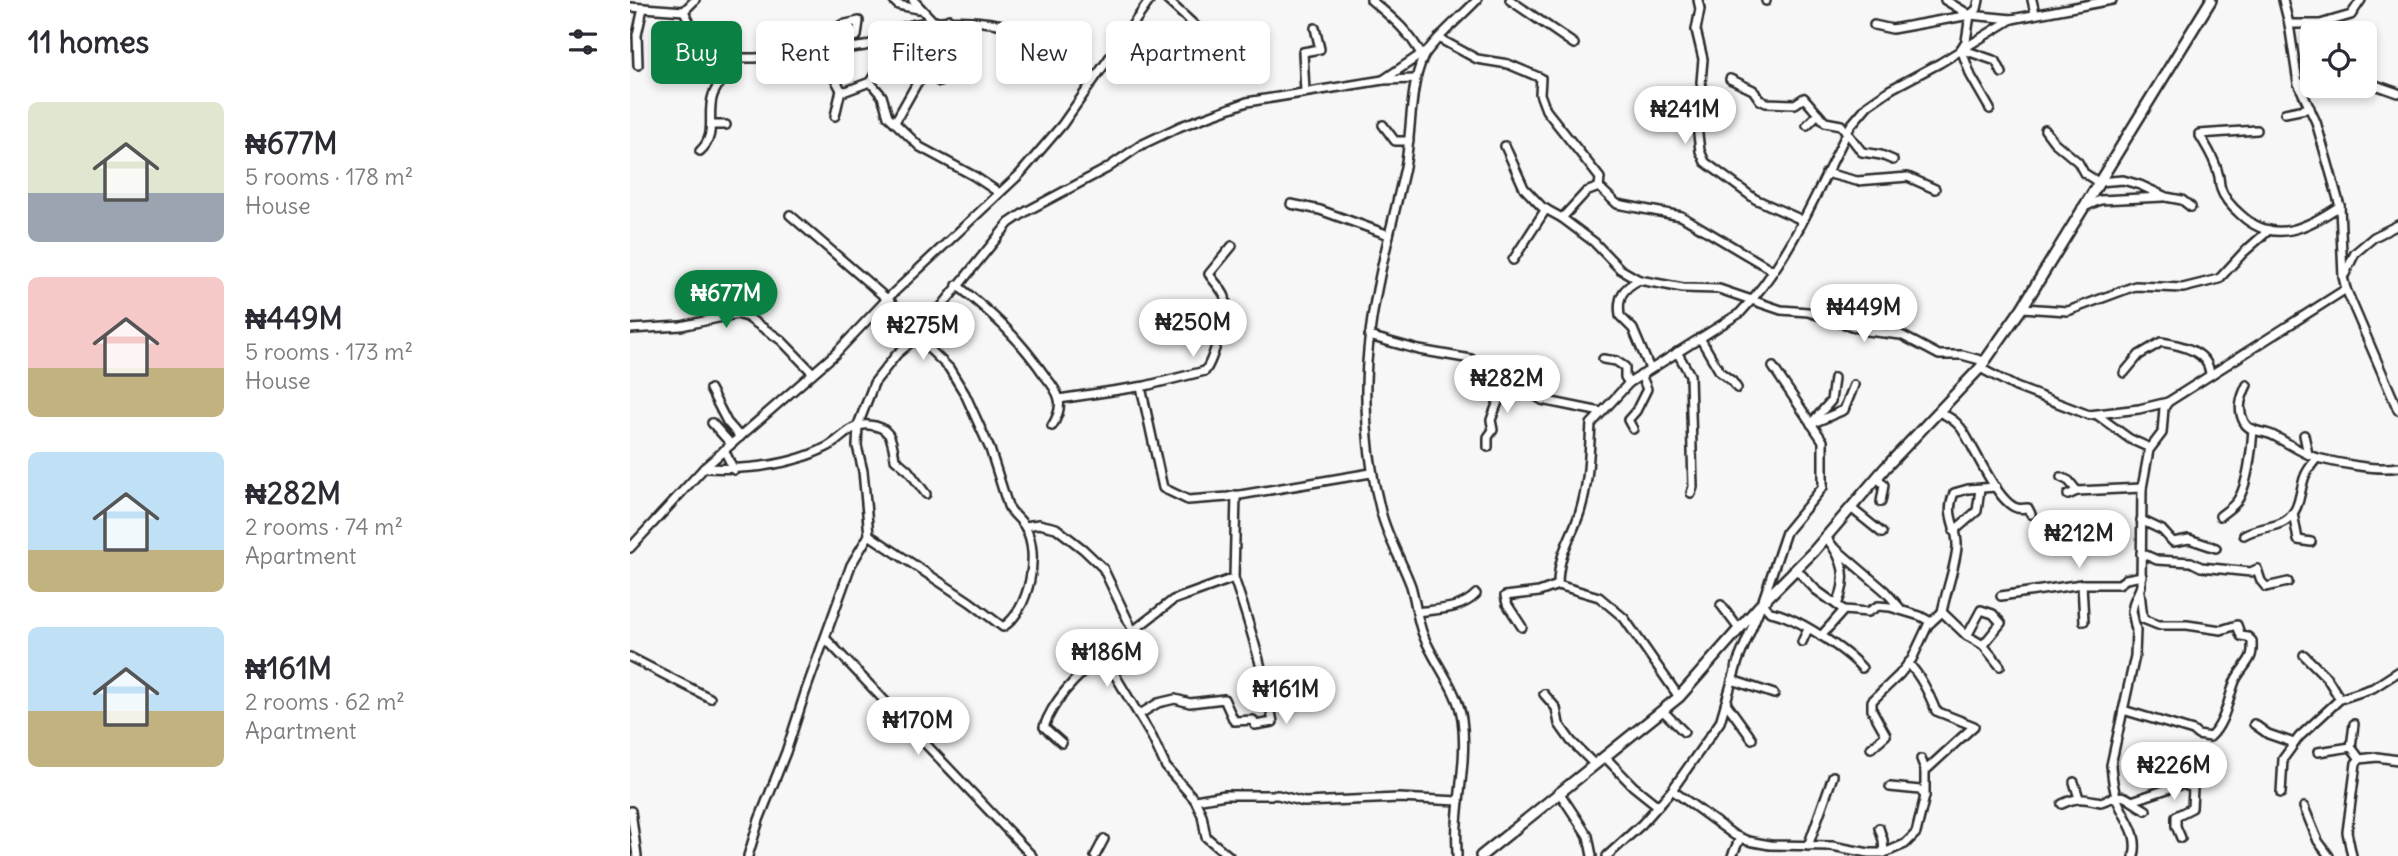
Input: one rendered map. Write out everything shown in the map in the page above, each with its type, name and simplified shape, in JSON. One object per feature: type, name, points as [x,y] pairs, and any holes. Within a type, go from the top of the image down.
[{"type":"street","points":[[630,7],[684,11],[695,0]]},
{"type":"street","points":[[893,0],[898,5],[916,3],[932,20]]},
{"type":"street","points":[[630,548],[704,468],[864,326],[888,298],[1020,174],[1041,150],[1149,0]]},
{"type":"street","points":[[1167,0],[1190,21]]},
{"type":"street","points":[[1371,0],[1398,21],[1424,52]]},
{"type":"street","points":[[1383,80],[1424,52],[1477,0]]},
{"type":"street","points":[[1510,0],[1574,44]]},
{"type":"street","points":[[1698,0],[1700,9],[1696,30],[1703,60],[1704,100],[1697,126],[1700,151],[1705,162],[1755,199],[1802,220]]},
{"type":"street","points":[[1945,0],[1970,15]]},
{"type":"street","points":[[1979,0],[1977,9],[1970,15],[1969,29],[1961,49],[1971,76],[1990,109]]},
{"type":"street","points":[[2032,0],[2035,13]]},
{"type":"street","points":[[1558,585],[1560,556],[1579,514],[1586,486],[1591,424],[1629,383],[1740,313],[1753,300],[1802,220],[1847,132],[1868,105],[2012,19],[2112,0]]},
{"type":"street","points":[[1481,856],[1679,697],[1982,364],[2022,308],[2211,0]]},
{"type":"street","points":[[2283,0],[2298,83],[2316,122],[2340,206],[2343,277],[2346,289],[2398,410]]},
{"type":"street","points":[[2330,21],[2351,15],[2361,0]]},
{"type":"street","points":[[638,65],[637,35],[643,8]]},
{"type":"street","points":[[684,11],[689,21]]},
{"type":"street","points":[[1874,25],[1892,29],[1970,15],[2012,19]]},
{"type":"street","points":[[928,21],[949,19],[991,24],[1030,34],[1093,79]]},
{"type":"street","points":[[2289,24],[2300,24]]},
{"type":"street","points":[[1305,93],[1303,52],[1321,48],[1315,28]]},
{"type":"street","points":[[1440,38],[1477,59],[1508,64],[1541,78],[1540,94],[1546,110],[1600,178],[1599,187]]},
{"type":"street","points":[[1961,49],[1996,61],[2002,73]]},
{"type":"street","points":[[1424,52],[1415,79],[1409,141],[1369,336],[1367,425],[1371,473],[1393,549],[1410,586],[1423,635],[1456,698],[1462,716],[1464,747],[1458,856]]},
{"type":"street","points":[[748,856],[851,565],[869,535],[863,471],[857,446],[858,425],[874,383],[897,354],[923,330],[1009,223],[1106,169],[1141,145],[1181,126],[1247,102],[1383,80],[1415,79]]},
{"type":"street","points":[[1730,79],[1753,90],[1760,100],[1766,103],[1794,104],[1804,98],[1825,122],[1841,125],[1862,152],[1893,160]]},
{"type":"street","points":[[841,90],[846,91],[868,83]]},
{"type":"street","points":[[700,151],[705,146],[711,125],[713,95],[719,84]]},
{"type":"street","points":[[835,116],[841,90],[838,84]]},
{"type":"street","points":[[872,84],[882,96],[888,116],[920,146],[998,192]]},
{"type":"street","points":[[895,121],[916,84]]},
{"type":"street","points":[[2377,86],[2398,93]]},
{"type":"street","points":[[2284,113],[2309,108]]},
{"type":"street","points":[[1807,125],[1818,114]]},
{"type":"street","points":[[711,125],[726,125]]},
{"type":"street","points":[[1383,125],[1395,141],[1409,141]]},
{"type":"street","points":[[2045,130],[2054,142],[2078,162],[2084,173],[2098,182],[2123,180],[2166,197]]},
{"type":"street","points":[[2257,130],[2199,134],[2218,172],[2221,190],[2231,207],[2247,220],[2269,230],[2290,231],[2308,226],[2340,206]]},
{"type":"street","points":[[1505,146],[1524,188],[1546,209],[1594,242],[1620,270],[1639,281],[1684,288],[1719,289],[1781,310],[1808,312],[1867,331],[1901,335],[1939,355],[1962,355],[1982,364],[2016,387],[2083,413],[2097,415],[2168,402],[2346,289]]},
{"type":"street","points":[[1826,173],[1857,181],[1908,177],[1935,189]]},
{"type":"street","points":[[1562,218],[1586,192],[1599,187]]},
{"type":"street","points":[[1599,187],[1617,204],[1681,216],[1772,270]]},
{"type":"street","points":[[2082,208],[2100,200],[2166,197],[2182,200],[2191,207]]},
{"type":"street","points":[[1291,204],[1320,210],[1389,235]]},
{"type":"street","points":[[1513,260],[1546,209]]},
{"type":"street","points":[[790,215],[923,330]]},
{"type":"street","points":[[2343,277],[2354,253],[2374,237],[2398,225]]},
{"type":"street","points":[[2022,308],[2068,311],[2135,286],[2183,288],[2219,279],[2269,230]]},
{"type":"street","points":[[1059,399],[1141,387],[1205,371],[1211,363],[1226,307],[1223,293],[1209,274],[1232,246]]},
{"type":"street","points":[[1639,281],[1626,287],[1621,293],[1620,316],[1633,329],[1650,369]]},
{"type":"street","points":[[957,285],[998,318],[1027,350],[1059,399],[1058,413],[1052,426]]},
{"type":"street","points":[[630,329],[681,326],[737,314],[747,317],[781,340],[812,372]]},
{"type":"street","points":[[1369,336],[1471,359],[1542,400],[1601,412]]},
{"type":"street","points":[[869,535],[1003,627],[1018,613],[1026,595],[1032,562],[1031,543],[1025,526],[1008,506],[990,449],[965,394],[949,368],[917,337]]},
{"type":"street","points":[[1700,338],[1720,372],[1737,388]]},
{"type":"street","points":[[2124,373],[2139,355],[2161,342],[2197,352],[2210,370],[2210,375]]},
{"type":"street","points":[[1677,352],[1690,375],[1693,445],[1691,493]]},
{"type":"street","points":[[1604,359],[1625,368],[1625,377],[1629,383]]},
{"type":"street","points":[[1607,856],[1672,790],[1720,722],[1732,680],[1786,533],[1823,487],[1824,441],[1773,367]]},
{"type":"street","points":[[1633,429],[1628,420],[1636,411],[1647,389],[1641,375]]},
{"type":"street","points":[[1488,447],[1488,437],[1493,430],[1491,420],[1507,378]]},
{"type":"street","points":[[1811,424],[1831,401],[1834,378]]},
{"type":"street","points":[[1811,424],[1844,410],[1854,385]]},
{"type":"street","points":[[2247,385],[2241,397],[2240,411],[2244,424],[2317,458],[2367,468],[2396,470]]},
{"type":"street","points":[[1141,387],[1163,488],[1188,500],[1371,473]]},
{"type":"street","points":[[710,389],[726,422],[740,436]]},
{"type":"street","points":[[2123,710],[2210,737],[2216,732],[2229,705],[2235,681],[2252,652],[2252,641],[2241,636],[2237,625],[2221,630],[2158,625],[2143,619],[2140,591],[2142,488],[2150,448],[2162,433],[2164,408],[2168,402]]},
{"type":"street","points":[[1939,412],[1960,426],[1975,456],[2008,503],[2017,508],[2028,508],[2031,514]]},
{"type":"street","points":[[2097,415],[2130,439],[2150,448]]},
{"type":"street","points":[[712,423],[731,444]]},
{"type":"street","points":[[704,468],[734,470],[785,462],[826,447],[858,425],[879,427],[893,440],[895,459],[908,470],[926,494]]},
{"type":"street","points":[[2220,516],[2233,506],[2241,494],[2252,450],[2253,429]]},
{"type":"street","points":[[2304,435],[2308,454]]},
{"type":"street","points":[[724,450],[734,470]]},
{"type":"street","points":[[2244,535],[2252,530],[2276,525],[2293,513],[2305,476],[2317,458]]},
{"type":"street","points":[[1877,477],[1884,485],[1881,502]]},
{"type":"street","points":[[2061,477],[2069,481],[2077,491]]},
{"type":"street","points":[[1871,748],[1886,735],[1872,710],[1872,702],[1899,676],[1917,652],[1931,622],[1942,612],[1957,549],[1949,506],[1954,493],[1960,490],[1996,487]]},
{"type":"street","points":[[2068,495],[2077,491],[2142,488]]},
{"type":"street","points":[[1954,531],[1977,511],[1980,489]]},
{"type":"street","points":[[1140,714],[1158,703],[1175,699],[1190,703],[1224,699],[1234,721],[1253,720],[1255,725],[1273,722],[1262,662],[1251,638],[1234,578],[1236,495]]},
{"type":"street","points":[[1851,508],[1882,533]]},
{"type":"street","points":[[2293,513],[2298,540],[2311,542]]},
{"type":"street","points":[[2141,520],[2162,530],[2174,542],[2189,539],[2216,548]]},
{"type":"street","points":[[1025,526],[1038,524],[1056,528],[1093,558],[1102,568],[1133,631]]},
{"type":"street","points":[[1826,537],[1836,550],[1885,591],[1900,609]]},
{"type":"street","points":[[1821,636],[1840,608],[1844,588],[1844,577],[1836,550]]},
{"type":"street","points":[[2141,554],[2157,560],[2191,562],[2201,567],[2251,572],[2257,569],[2266,587],[2288,582]]},
{"type":"street","points":[[1796,569],[1816,590],[1840,608],[1868,612],[1878,606],[1900,609],[1931,622]]},
{"type":"street","points":[[2001,596],[2082,584],[2119,584],[2126,579],[2142,576]]},
{"type":"street","points":[[1062,743],[1044,727],[1048,714],[1089,666],[1173,600],[1234,578]]},
{"type":"street","points":[[2082,584],[2084,621]]},
{"type":"street","points":[[1522,627],[1505,596],[1539,592],[1558,585],[1599,597],[1624,618],[1679,697]]},
{"type":"street","points":[[2134,856],[2136,837],[2116,795],[2111,765],[2135,656],[2136,630],[2132,611],[2140,591]]},
{"type":"street","points":[[1417,612],[1443,611],[1470,600],[1476,594]]},
{"type":"street","points":[[1762,603],[1770,612],[1781,614],[1821,636],[1855,659],[1863,668]]},
{"type":"street","points":[[1721,606],[1739,629]]},
{"type":"street","points":[[1967,636],[1981,610],[1993,614],[2001,623],[1983,645]]},
{"type":"street","points":[[1942,612],[1967,636],[1983,645],[2000,666]]},
{"type":"street","points":[[1802,642],[1808,629]]},
{"type":"street","points":[[825,638],[1032,856]]},
{"type":"street","points":[[1103,655],[1140,714],[1166,767],[1195,800],[1202,815],[1206,837],[1229,856]]},
{"type":"street","points":[[2304,655],[2327,678],[2340,699]]},
{"type":"street","points":[[630,657],[710,698]]},
{"type":"street","points":[[1908,663],[1929,693],[1936,711],[1974,726],[1925,771]]},
{"type":"street","points":[[2281,793],[2283,759],[2294,743],[2340,699],[2373,688],[2398,672]]},
{"type":"street","points":[[1732,680],[1774,694]]},
{"type":"street","points":[[1544,694],[1556,708],[1559,724],[1571,741],[1595,765]]},
{"type":"street","points":[[1726,703],[1752,738]]},
{"type":"street","points":[[1662,710],[1685,732]]},
{"type":"street","points":[[2254,724],[2268,734],[2294,743]]},
{"type":"street","points":[[2354,724],[2351,747],[2360,759]]},
{"type":"street","points":[[2318,752],[2351,747]]},
{"type":"street","points":[[1605,757],[1633,786],[1658,806]]},
{"type":"street","points":[[2360,759],[2377,757],[2398,760]]},
{"type":"street","points":[[1672,790],[1740,838],[1770,845],[1832,846],[1869,853],[1890,853],[1916,833],[1925,796],[1925,771],[1921,759]]},
{"type":"street","points":[[2352,856],[2347,832],[2357,763],[2360,759]]},
{"type":"street","points":[[1808,846],[1833,776]]},
{"type":"street","points":[[2074,782],[2079,798]]},
{"type":"street","points":[[2132,801],[2182,784],[2193,788],[2192,808],[2176,816],[2181,838]]},
{"type":"street","points":[[1890,787],[1920,790],[1925,796]]},
{"type":"street","points":[[1559,793],[1587,836],[1592,856]]},
{"type":"street","points":[[1195,800],[1225,795],[1255,795],[1278,796],[1304,802],[1399,798],[1459,801]]},
{"type":"street","points":[[2062,804],[2079,798],[2101,802],[2116,795],[2125,796],[2146,810]]},
{"type":"street","points":[[2304,807],[2318,841],[2329,856]]},
{"type":"street","points":[[631,811],[637,856]]},
{"type":"street","points":[[1879,828],[1890,853]]},
{"type":"street","points":[[1732,856],[1740,838]]},
{"type":"street","points":[[1095,856],[1104,839]]},
{"type":"street","points":[[1615,848],[1620,856]]}]
